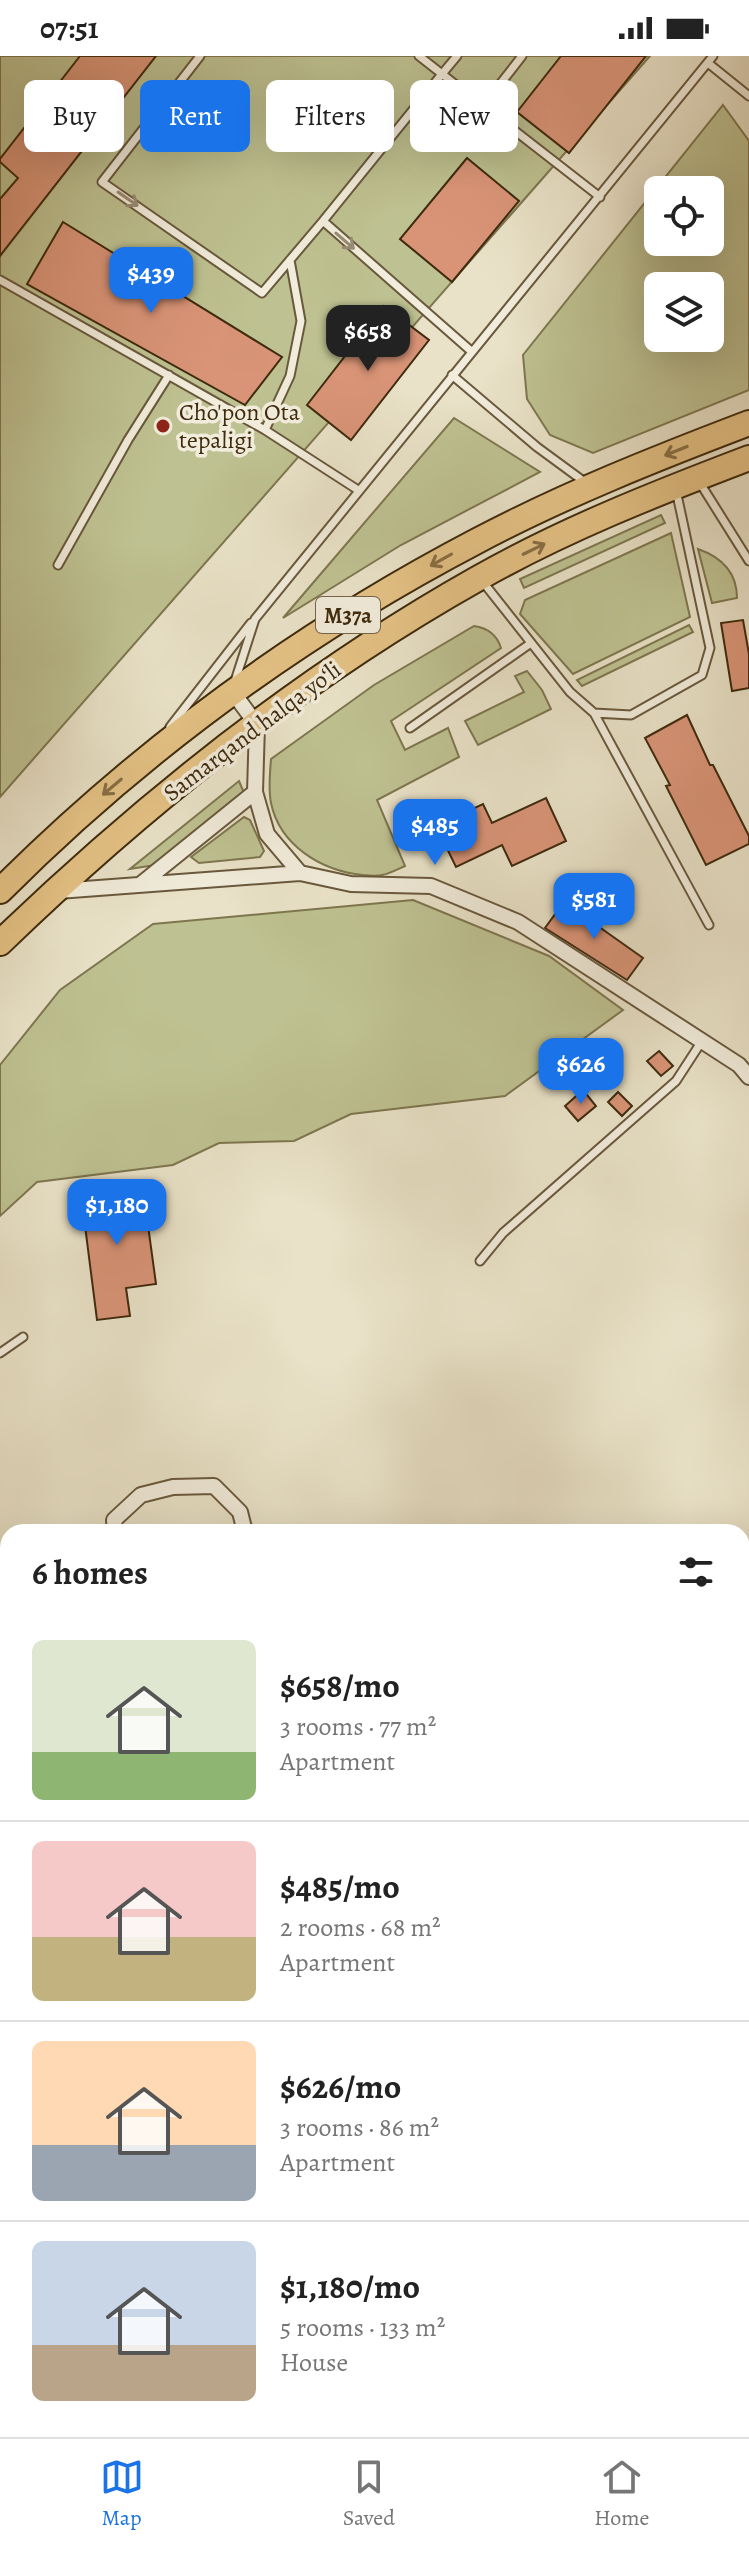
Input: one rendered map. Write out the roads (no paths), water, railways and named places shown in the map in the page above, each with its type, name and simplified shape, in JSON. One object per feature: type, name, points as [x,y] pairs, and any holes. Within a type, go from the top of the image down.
[{"type":"highway","name":"Samarqand halqa yoʻli","points":[[0,891],[143,761],[232,691],[356,610],[516,521],[591,486],[749,423]]},
{"type":"highway","name":"Samarqand halqa yoʻli","points":[[0,943],[53,892],[159,800],[257,725],[418,613],[479,578],[585,525],[686,482],[749,461]]},
{"type":"street","points":[[232,691],[257,725],[255,792],[267,834],[300,873]]},
{"type":"street","points":[[141,884],[255,792]]},
{"type":"street","points":[[53,892],[300,873],[351,884],[431,886],[518,922],[739,1065],[749,1077]]},
{"type":"street","points":[[114,1524],[114,1520],[141,1495],[173,1487],[214,1486],[240,1512],[243,1524]]},
{"type":"street","points":[[0,1851],[0,1911]]},
{"type":"lane","points":[[200,56],[102,182],[262,293],[457,56]]},
{"type":"lane","points":[[419,56],[450,80]]},
{"type":"lane","points":[[503,80],[522,56]]},
{"type":"lane","points":[[143,761],[358,490],[711,59],[749,96]]},
{"type":"lane","points":[[518,133],[600,197]]},
{"type":"lane","points":[[323,221],[471,351]]},
{"type":"lane","points":[[265,430],[290,376],[301,321],[290,260]]},
{"type":"lane","points":[[0,280],[265,430],[358,490]]},
{"type":"lane","points":[[58,565],[128,440],[169,375]]},
{"type":"lane","points":[[452,375],[537,447],[591,486]]},
{"type":"lane","points":[[686,482],[726,527],[749,561]]},
{"type":"lane","points":[[594,713],[631,715],[702,675],[710,648],[686,482]]},
{"type":"lane","points":[[479,578],[570,692],[594,713],[709,925]]},
{"type":"lane","points":[[232,691],[255,619]]},
{"type":"lane","points":[[410,728],[531,643]]},
{"type":"lane","points":[[480,1261],[503,1233],[676,1081],[702,1041]]},
{"type":"lane","points":[[0,1353],[23,1337]]},
{"type":"place","name":"Cho'pon Ota tepaligi","points":[[163,426]]}]
